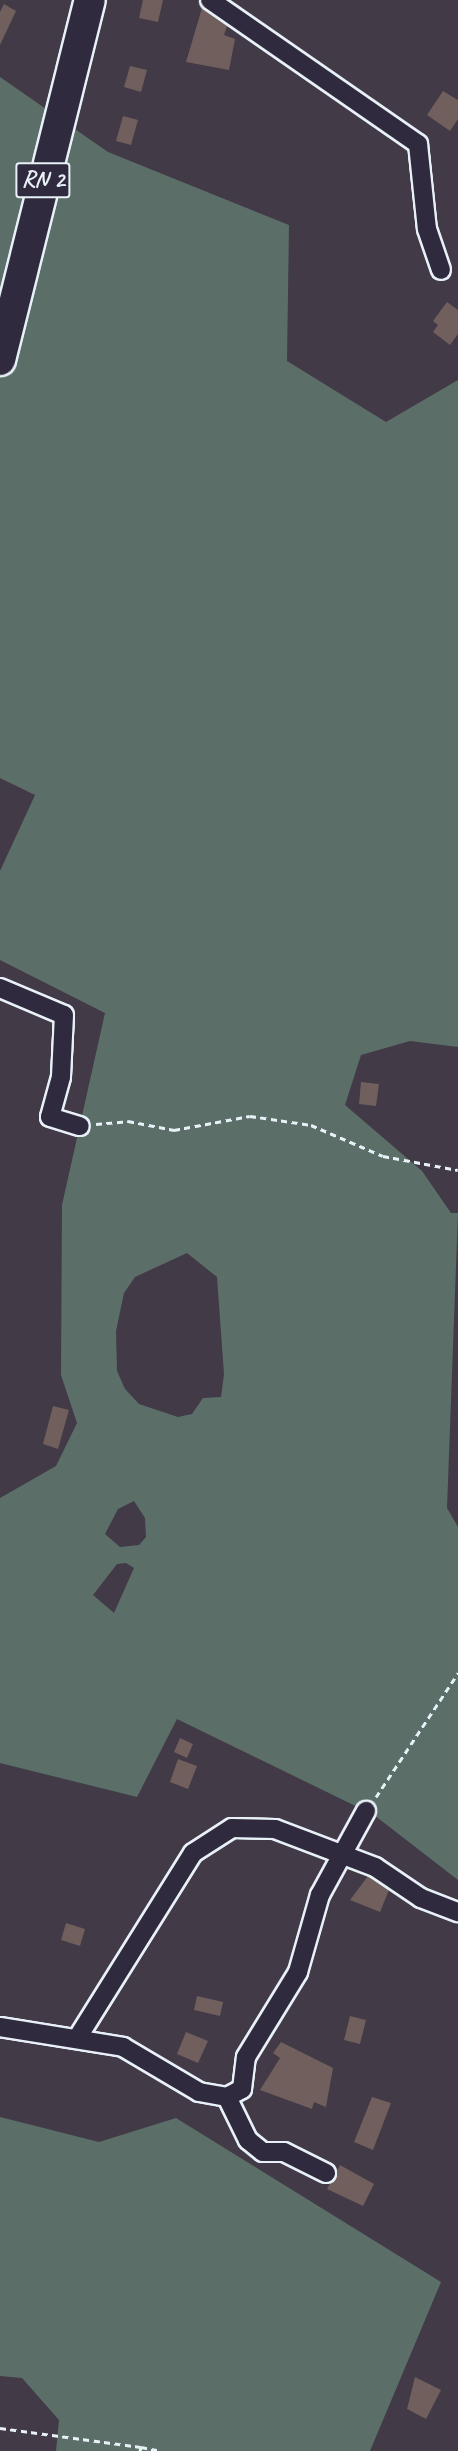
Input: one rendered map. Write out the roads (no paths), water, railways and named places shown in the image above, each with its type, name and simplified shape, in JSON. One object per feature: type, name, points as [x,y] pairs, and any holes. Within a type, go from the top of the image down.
[{"type":"main road","name":"RN 2","points":[[0,360],[90,0]]},
{"type":"street","points":[[210,0],[418,144],[427,229],[441,270]]},
{"type":"street","points":[[0,988],[64,1015],[61,1077],[50,1117],[80,1126]]},
{"type":"street","points":[[0,2027],[78,2037],[123,2047],[199,2092],[227,2097],[242,2089],[246,2057],[298,1972],[320,1895],[339,1854],[366,1811]]},
{"type":"street","points":[[78,2037],[194,1853],[232,1828],[275,1829],[339,1854],[458,1912]]},
{"type":"street","points":[[227,2097],[248,2140],[263,2152],[284,2152],[326,2173]]}]
